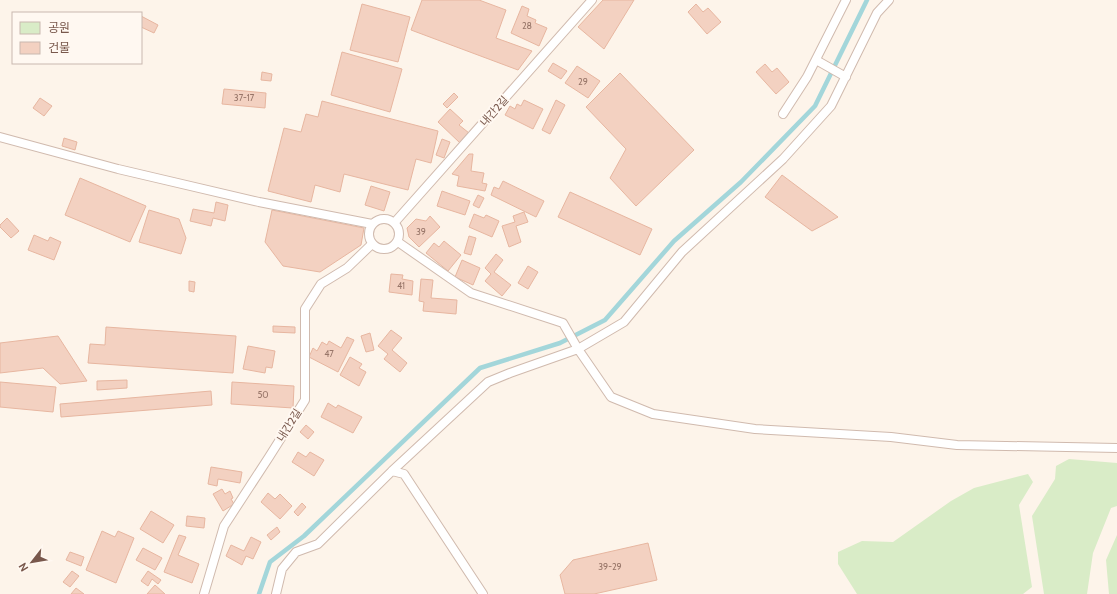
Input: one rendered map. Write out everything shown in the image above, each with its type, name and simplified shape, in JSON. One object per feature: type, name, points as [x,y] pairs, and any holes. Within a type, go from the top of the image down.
[{"type":"lane","name":"내간2길","points":[[395,222],[592,0]]},
{"type":"lane","points":[[783,114],[807,77],[846,0]]},
{"type":"lane","points":[[276,594],[282,569],[296,552],[318,544],[392,471],[488,382],[578,349],[624,322],[682,252],[783,159],[831,106],[877,13],[889,0]]},
{"type":"lane","points":[[816,60],[846,77]]},
{"type":"lane","points":[[0,137],[118,169],[260,202],[372,224]]},
{"type":"lane","points":[[383,219],[395,222],[399,232],[398,242],[393,247],[388,249],[377,248],[372,244],[368,234],[372,224],[377,220],[383,219]]},
{"type":"lane","points":[[398,242],[471,293],[563,323],[578,349],[611,397],[653,414],[755,429],[891,437],[957,445],[1117,448]]},
{"type":"lane","name":"내간2길","points":[[204,594],[224,526],[270,457],[305,400],[306,308],[321,284],[347,268],[372,244]]},
{"type":"lane","points":[[392,471],[404,474],[483,594]]},
{"type":"green space","points":[[1069,459],[1117,463],[1117,506],[1111,508],[1093,553],[1087,594],[1044,594],[1032,516],[1055,479],[1056,466]]},
{"type":"green space","points":[[1028,474],[1033,482],[1019,505],[1032,587],[1023,594],[857,594],[838,564],[838,552],[862,541],[893,542],[951,501],[974,488]]},
{"type":"green space","points":[[1117,535],[1117,594],[1109,594],[1106,560]]},
{"type":"building","points":[[422,0],[479,0],[506,10],[496,38],[532,51],[518,70],[411,30]]},
{"type":"building","points":[[603,0],[634,0],[604,49],[578,27]]},
{"type":"building","points":[[362,4],[410,17],[398,62],[350,50]]},
{"type":"building","points":[[696,4],[703,12],[708,8],[721,22],[707,34],[688,12]]},
{"type":"building","points":[[522,6],[529,9],[527,16],[536,20],[535,23],[547,28],[539,46],[511,33]]},
{"type":"building","points":[[142,17],[158,25],[154,33],[142,27]]},
{"type":"building","points":[[342,52],[402,69],[390,112],[331,95]]},
{"type":"building","points":[[553,63],[567,71],[561,79],[548,71]]},
{"type":"building","points":[[765,64],[772,72],[777,68],[789,82],[776,94],[756,72]]},
{"type":"building","points":[[577,66],[600,81],[588,98],[565,83]]},
{"type":"building","points":[[262,72],[272,74],[271,81],[261,80]]},
{"type":"building","points":[[620,73],[694,150],[636,206],[610,178],[626,149],[586,107]]},
{"type":"building","points":[[224,89],[266,93],[265,108],[222,104]]},
{"type":"building","points":[[454,93],[458,97],[447,108],[443,104]]},
{"type":"building","points":[[40,98],[52,106],[44,116],[33,108]]},
{"type":"building","points":[[524,100],[543,109],[533,129],[505,115],[510,106],[515,109],[517,104],[521,106]]},
{"type":"building","points":[[556,100],[565,105],[550,134],[542,130]]},
{"type":"building","points":[[322,101],[438,131],[431,163],[416,159],[408,190],[344,174],[340,192],[315,185],[311,202],[268,191],[284,128],[301,132],[306,114],[318,117]]},
{"type":"building","points":[[450,109],[463,121],[459,125],[469,133],[460,143],[438,122]]},
{"type":"building","points":[[64,138],[77,142],[75,150],[62,146]]},
{"type":"building","points":[[442,139],[450,142],[444,158],[436,155]]},
{"type":"building","points":[[469,154],[473,154],[471,171],[484,173],[482,183],[487,184],[485,191],[457,186],[459,176],[452,174]]},
{"type":"building","points":[[782,175],[838,217],[812,231],[765,197]]},
{"type":"building","points":[[80,178],[146,206],[130,242],[65,215]]},
{"type":"building","points":[[503,181],[544,201],[536,217],[491,195],[494,187],[499,189]]},
{"type":"building","points":[[371,186],[390,192],[384,211],[365,205]]},
{"type":"building","points":[[442,191],[470,201],[465,215],[437,206]]},
{"type":"building","points":[[570,192],[652,229],[640,255],[558,217]]},
{"type":"building","points":[[478,195],[484,198],[479,208],[473,205]]},
{"type":"building","points":[[216,202],[228,205],[225,221],[213,218],[211,226],[190,221],[193,209],[214,213]]},
{"type":"building","points":[[149,210],[179,219],[186,238],[181,254],[139,242]]},
{"type":"building","points":[[272,210],[364,228],[361,245],[320,272],[283,266],[265,242]]},
{"type":"building","points":[[524,212],[528,222],[516,226],[521,242],[509,247],[502,226],[515,222],[513,216]]},
{"type":"building","points":[[474,214],[484,218],[486,215],[499,221],[492,237],[469,227]]},
{"type":"building","points":[[430,216],[440,227],[419,247],[409,237],[407,228],[416,219],[426,221]]},
{"type":"building","points":[[7,218],[19,231],[11,238],[0,227],[0,225]]},
{"type":"building","points":[[34,235],[48,241],[50,237],[61,242],[54,260],[28,250]]},
{"type":"building","points":[[469,236],[476,238],[471,255],[464,253]]},
{"type":"building","points":[[444,241],[461,255],[448,271],[426,253],[434,243],[439,247]]},
{"type":"building","points":[[496,254],[503,260],[494,272],[511,285],[502,296],[485,281],[491,274],[485,268]]},
{"type":"building","points":[[462,260],[480,268],[473,285],[455,277]]},
{"type":"building","points":[[528,266],[538,272],[528,289],[518,283]]},
{"type":"building","points":[[391,274],[403,275],[402,279],[413,281],[412,295],[389,292]]},
{"type":"building","points":[[421,279],[433,280],[431,298],[457,300],[456,314],[423,311],[424,302],[419,301]]},
{"type":"building","points":[[189,281],[195,282],[194,292],[189,291]]},
{"type":"building","points":[[273,326],[295,327],[295,333],[273,332]]},
{"type":"building","points":[[106,327],[236,336],[233,373],[88,363],[90,344],[105,345]]},
{"type":"building","points":[[391,330],[402,338],[392,350],[407,363],[400,372],[384,359],[388,354],[378,346]]},
{"type":"building","points":[[370,333],[374,350],[366,352],[361,336]]},
{"type":"building","points":[[58,336],[87,381],[60,384],[43,368],[0,373],[0,343]]},
{"type":"building","points":[[347,337],[354,340],[338,372],[309,357],[313,348],[317,351],[322,342],[327,345],[329,341],[341,348]]},
{"type":"building","points":[[248,346],[275,351],[272,368],[266,367],[265,373],[243,369]]},
{"type":"building","points":[[350,357],[362,364],[359,368],[366,372],[359,386],[340,375]]},
{"type":"building","points":[[127,380],[127,388],[97,390],[97,381]]},
{"type":"building","points":[[0,382],[56,387],[53,412],[0,407]]},
{"type":"building","points":[[232,382],[294,386],[293,408],[231,404]]},
{"type":"building","points":[[211,391],[212,405],[61,417],[60,404]]},
{"type":"building","points":[[328,403],[336,408],[338,405],[362,417],[353,433],[321,417]]},
{"type":"building","points":[[306,425],[314,432],[308,439],[300,432]]},
{"type":"building","points":[[298,452],[306,457],[310,452],[324,460],[314,476],[292,462]]},
{"type":"building","points":[[211,467],[242,472],[240,483],[218,479],[217,486],[208,484]]},
{"type":"building","points":[[222,489],[225,494],[230,491],[233,498],[231,499],[234,504],[223,511],[213,494]]},
{"type":"building","points":[[268,493],[275,499],[280,494],[292,506],[280,519],[261,502]]},
{"type":"building","points":[[302,503],[306,507],[298,516],[294,512]]},
{"type":"building","points":[[151,511],[174,525],[163,543],[140,529]]},
{"type":"building","points":[[187,516],[205,518],[204,528],[186,526]]},
{"type":"building","points":[[277,527],[280,532],[271,540],[267,535]]},
{"type":"building","points":[[102,531],[115,537],[118,531],[134,538],[116,583],[86,570]]},
{"type":"building","points":[[179,535],[186,537],[178,555],[199,564],[192,583],[164,572]]},
{"type":"building","points":[[251,537],[261,542],[253,559],[246,556],[242,565],[226,556],[231,545],[244,551]]},
{"type":"building","points":[[648,543],[657,580],[594,594],[565,594],[560,575],[573,560]]},
{"type":"building","points":[[143,548],[162,558],[155,570],[136,560]]},
{"type":"building","points":[[70,552],[84,557],[81,566],[66,560]]},
{"type":"building","points":[[72,571],[79,576],[70,587],[63,582]]},
{"type":"building","points":[[148,571],[161,580],[158,584],[152,579],[148,586],[141,581]]},
{"type":"building","points":[[155,585],[165,594],[147,594]]},
{"type":"building","points":[[76,588],[84,594],[71,594]]},
{"type":"waterway","points":[[259,594],[270,562],[304,536],[480,368],[560,343],[605,320],[674,241],[741,182],[815,106],[867,0]]}]
